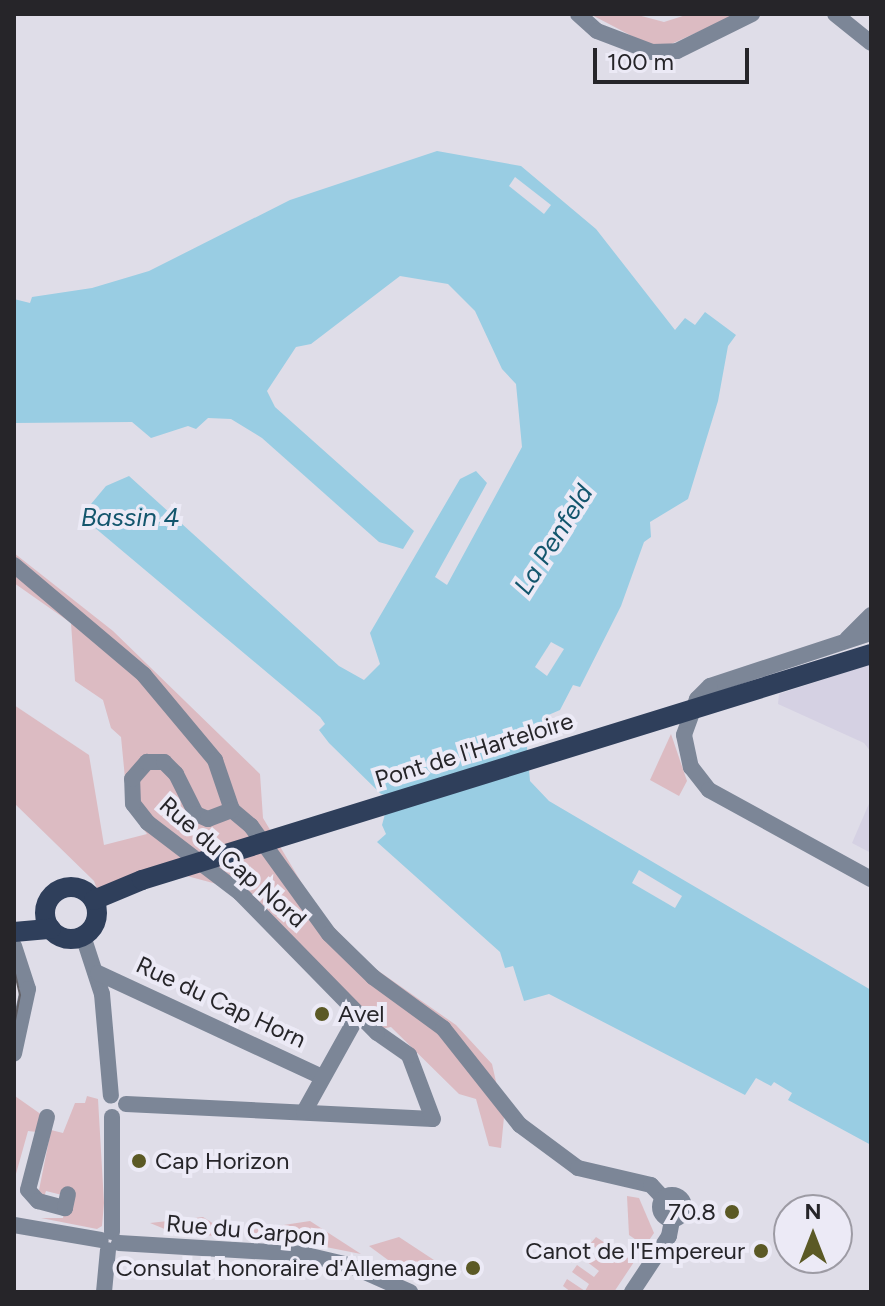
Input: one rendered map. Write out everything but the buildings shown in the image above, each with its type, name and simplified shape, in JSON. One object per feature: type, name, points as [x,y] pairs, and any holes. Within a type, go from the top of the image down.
[{"type":"main road","name":"Pont de l'Harteloire","points":[[94,900],[142,880],[871,654]]},
{"type":"main road","points":[[14,919],[47,904],[65,888],[81,889],[94,900],[96,920],[83,936],[65,938],[51,929],[14,932]]},
{"type":"main road","points":[[47,904],[51,929]]},
{"type":"street","points":[[578,14],[597,31],[652,52],[677,51],[752,14]]},
{"type":"street","points":[[835,14],[871,43]]},
{"type":"street","points":[[14,565],[108,641],[178,713],[215,760],[232,810],[251,826],[329,934],[373,977],[443,1028],[520,1125],[578,1168],[651,1185],[663,1198],[660,1210],[672,1220],[669,1236],[632,1292]]},
{"type":"street","points":[[846,641],[871,615]]},
{"type":"street","points":[[871,633],[710,686],[697,699],[686,723],[685,751],[709,790],[871,879]]},
{"type":"street","name":"Rue du Cap Nord","points":[[232,810],[208,819],[196,814],[176,774],[164,762],[140,766],[132,779],[133,804],[148,823],[240,893],[358,1015],[409,1055],[417,1069],[433,1119],[304,1112]]},
{"type":"street","points":[[83,936],[98,973],[122,1114],[112,1117],[110,1242],[104,1292]]},
{"type":"street","points":[[14,946],[28,1001],[14,1054]]},
{"type":"street","name":"Rue du Cap Horn","points":[[98,973],[322,1077]]},
{"type":"street","points":[[118,1100],[304,1112],[358,1015]]},
{"type":"street","points":[[47,1117],[28,1190],[38,1201],[65,1208],[68,1194]]},
{"type":"street","points":[[31,1228],[38,1201]]},
{"type":"street","name":"Rue du Carpon","points":[[14,1225],[110,1242],[302,1254],[349,1265],[410,1292]]},
{"type":"shaded area","points":[[590,14],[634,14],[664,22],[689,14],[738,14],[669,45],[649,45]]},
{"type":"shaded area","points":[[14,553],[113,631],[260,774],[263,818],[319,912],[370,965],[456,1025],[492,1064],[504,1117],[501,1148],[489,1146],[476,1099],[459,1094],[391,1027],[381,1029],[250,893],[187,876],[99,894],[94,881],[14,803],[14,705],[89,755],[104,845],[147,834],[128,809],[121,737],[111,728],[103,700],[75,681],[71,623],[14,583]]},
{"type":"shaded area","points":[[871,664],[871,752],[864,743],[778,704],[779,694]]},
{"type":"shaded area","points":[[671,734],[687,781],[679,796],[650,780]]},
{"type":"shaded area","points":[[871,799],[871,853],[852,843]]},
{"type":"shaded area","points":[[15,1096],[42,1115],[37,1132],[28,1131],[14,1181]]},
{"type":"shaded area","points":[[87,1096],[98,1099],[104,1203],[102,1226],[97,1229],[41,1218],[63,1218],[66,1196],[46,1191],[44,1197],[38,1195],[51,1130],[63,1133],[75,1103],[85,1103]]},
{"type":"shaded area","points":[[627,1196],[639,1198],[654,1233],[645,1246],[629,1235]]},
{"type":"shaded area","points":[[203,1217],[236,1238],[172,1232],[150,1223]]},
{"type":"shaded area","points":[[310,1221],[361,1254],[245,1231]]},
{"type":"shaded area","points":[[399,1237],[437,1262],[403,1271],[369,1246]]},
{"type":"shaded area","points":[[596,1237],[634,1262],[614,1292],[571,1292],[563,1286],[567,1279],[585,1291],[589,1284],[572,1272],[577,1265],[594,1277],[599,1271],[582,1258],[586,1251],[603,1263],[608,1256],[590,1244]]},
{"type":"water","points":[[437,151],[521,166],[596,229],[675,330],[685,318],[695,325],[705,312],[736,335],[728,346],[718,401],[688,499],[650,522],[651,537],[644,542],[621,606],[580,687],[573,685],[560,710],[546,716],[527,747],[530,781],[549,801],[871,990],[871,1145],[788,1100],[792,1093],[774,1082],[771,1086],[756,1078],[745,1095],[549,994],[524,1001],[513,966],[505,968],[500,952],[377,842],[386,834],[382,825],[390,796],[381,794],[329,743],[319,730],[325,724],[320,717],[88,522],[86,510],[106,486],[129,476],[339,666],[364,680],[380,664],[370,633],[460,479],[476,471],[487,483],[435,577],[447,585],[522,447],[516,384],[502,369],[475,311],[448,284],[400,276],[311,344],[296,347],[267,391],[275,407],[414,531],[403,549],[379,542],[262,438],[231,419],[208,418],[196,429],[188,426],[151,438],[132,422],[14,423],[14,299],[30,303],[32,297],[92,288],[149,271],[290,200]]},
{"type":"pier","points":[[515,177],[551,205],[544,214],[509,186]]},
{"type":"pier","points":[[551,642],[564,649],[547,676],[535,667]]},
{"type":"pier","points":[[639,870],[682,896],[675,908],[632,883]]},
{"type":"tram line","points":[[14,969],[20,995],[14,1025]]},
{"type":"place","name":"Avel","points":[[322,1014]]},
{"type":"place","name":"Cap Horizon","points":[[139,1161]]},
{"type":"place","name":"70.8","points":[[732,1212]]},
{"type":"place","name":"Canot de l'Empereur","points":[[761,1251]]},
{"type":"place","name":"Consulat honoraire d'Allemagne","points":[[473,1268]]},
{"type":"water label","name":"Bassin 4","points":[[130,518]]},
{"type":"water label","name":"La Penfeld","points":[[554,540]]}]
